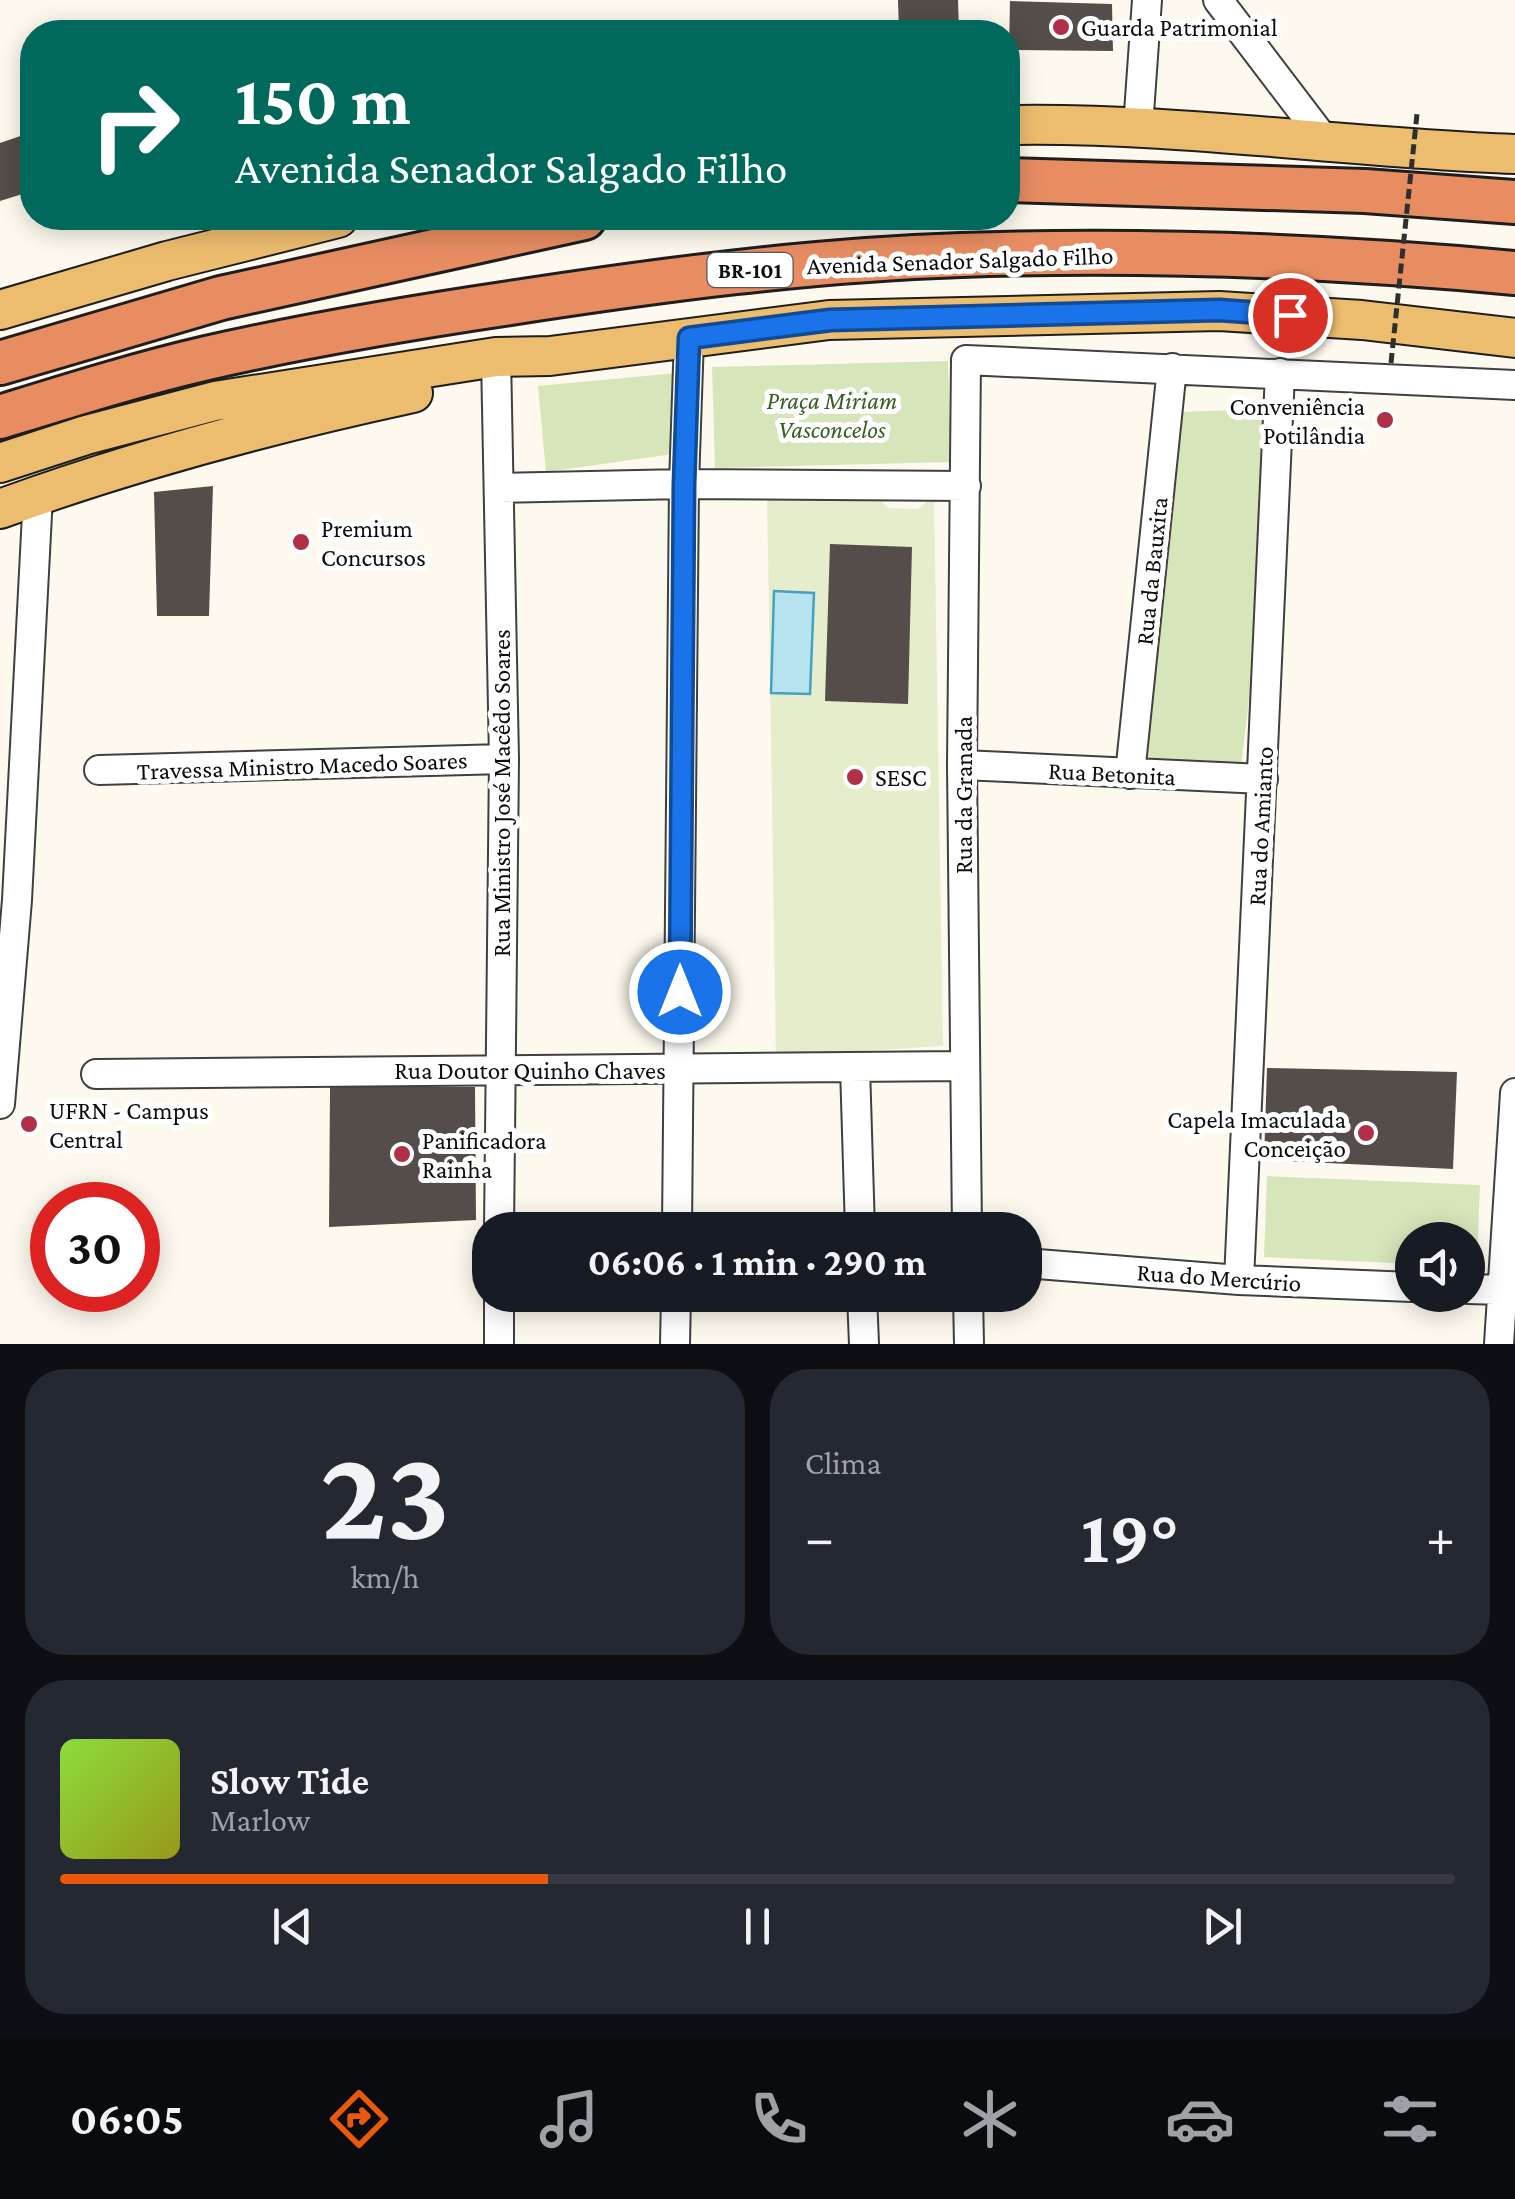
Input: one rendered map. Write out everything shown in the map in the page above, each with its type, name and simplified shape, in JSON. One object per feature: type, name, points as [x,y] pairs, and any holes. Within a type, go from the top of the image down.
[{"type":"highway","points":[[1020,180],[1364,191],[1515,202]]},
{"type":"highway","points":[[0,363],[221,298],[521,230]]},
{"type":"highway","name":"Avenida Senador Salgado Filho","points":[[0,417],[206,358],[414,318],[670,278],[960,255],[1092,253],[1515,273]]},
{"type":"main road","points":[[1020,125],[1138,127],[1400,150],[1515,154]]},
{"type":"main road","points":[[0,310],[290,230]]},
{"type":"main road","points":[[0,509],[257,430],[498,367],[550,356],[830,320],[1219,310],[1362,320],[1515,338]]},
{"type":"main road","points":[[0,462],[215,401],[498,367]]},
{"type":"street","points":[[1138,127],[1146,0]]},
{"type":"street","points":[[1218,0],[1326,142]]},
{"type":"street","points":[[677,1212],[684,484],[689,338]]},
{"type":"street","name":"Rua da Granada","points":[[967,1212],[962,765],[966,360],[1172,368]]},
{"type":"street","name":"Rua Ministro José Macêdo Soares","points":[[498,367],[504,759],[499,1212]]},
{"type":"street","points":[[1172,368],[1515,386]]},
{"type":"street","name":"Rua da Bauxita","points":[[1130,774],[1172,368]]},
{"type":"street","name":"Rua do Amianto","points":[[1239,1280],[1280,373]]},
{"type":"street","points":[[500,488],[684,484],[966,486]]},
{"type":"street","points":[[0,1104],[8,904],[38,495]]},
{"type":"street","name":"Travessa Ministro Macedo Soares","points":[[99,770],[504,759]]},
{"type":"street","name":"Rua Betonita","points":[[962,765],[1263,780]]},
{"type":"street","name":"Rua Doutor Quinho Chaves","points":[[96,1074],[964,1066]]},
{"type":"street","points":[[854,1067],[859,1212]]},
{"type":"street","points":[[1499,1344],[1515,1093]]},
{"type":"street","name":"Rua do Mercúrio","points":[[1042,1264],[1239,1280],[1395,1285]]},
{"type":"street","points":[[1485,1289],[1504,1290]]},
{"type":"street","points":[[498,1344],[499,1312]]},
{"type":"street","points":[[676,1312],[676,1344]]},
{"type":"street","points":[[863,1312],[864,1344]]},
{"type":"street","points":[[968,1312],[969,1344]]},
{"type":"path","points":[[1391,363],[1416,114]]},
{"type":"green space","name":"Praça Miriam Vasconcelos","points":[[948,361],[951,462],[715,468],[712,367]]},
{"type":"green space","points":[[677,373],[680,453],[546,472],[538,386]]},
{"type":"green space","points":[[1265,409],[1262,586],[1241,769],[1141,766],[1178,412]]},
{"type":"green space","name":"SESC","points":[[767,489],[867,490],[889,508],[918,509],[934,495],[943,1046],[776,1056]]},
{"type":"green space","points":[[1267,1176],[1480,1185],[1479,1222],[1395,1222],[1395,1263],[1264,1257]]},
{"type":"water","points":[[774,591],[814,593],[810,694],[771,693]]},
{"type":"building","points":[[898,0],[958,0],[959,20],[899,20]]},
{"type":"building","name":"Guarda Patrimonial","points":[[1010,1],[1112,4],[1113,51],[1020,50],[1020,20],[1010,20]]},
{"type":"building","points":[[20,136],[20,195],[0,201],[0,143]]},
{"type":"building","points":[[213,486],[209,616],[157,616],[154,492]]},
{"type":"building","points":[[830,544],[912,547],[908,704],[825,701]]},
{"type":"building","points":[[1267,1068],[1457,1072],[1453,1169],[1264,1160]]},
{"type":"building","name":"Panificadora Rainha","points":[[330,1087],[475,1087],[476,1212],[472,1212],[472,1220],[329,1227]]},
{"type":"place","name":"Guarda Patrimonial","points":[[1061,27]]},
{"type":"place","name":"Conveniência Potilândia","points":[[1385,420]]},
{"type":"place","name":"Premium Concursos","points":[[301,542]]},
{"type":"place","name":"SESC","points":[[855,777]]},
{"type":"place","name":"UFRN - Campus Central","points":[[29,1124]]},
{"type":"place","name":"Capela Imaculada Conceição","points":[[1366,1133]]},
{"type":"place","name":"Panificadora Rainha","points":[[402,1154]]},
{"type":"route","points":[[680,992],[689,338],[830,320],[1219,310],[1290,315]]}]
